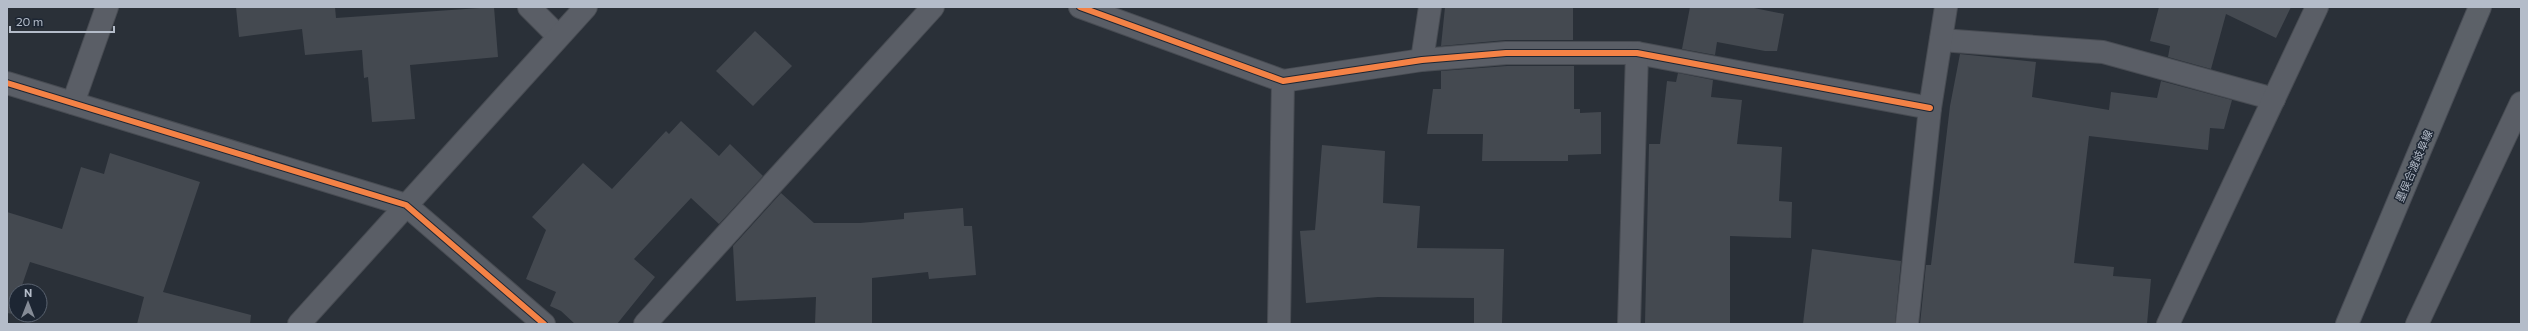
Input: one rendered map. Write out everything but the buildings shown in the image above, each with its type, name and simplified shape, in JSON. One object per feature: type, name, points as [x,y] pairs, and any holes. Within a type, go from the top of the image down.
[{"type":"main road","name":"墨俣合渡岐阜線","points":[[2347,324],[2480,7]]},
{"type":"street","points":[[73,103],[107,7]]},
{"type":"street","points":[[530,7],[558,36]]},
{"type":"street","points":[[299,324],[558,36],[586,7]]},
{"type":"street","points":[[645,324],[933,7]]},
{"type":"street","points":[[1080,7],[1283,81],[1422,60],[1506,53],[1637,54],[1930,108]]},
{"type":"street","points":[[1422,60],[1430,7]]},
{"type":"street","points":[[1907,324],[1930,108],[1946,7]]},
{"type":"street","points":[[2168,324],[2316,7]]},
{"type":"street","points":[[1941,40],[2103,52],[2274,98]]},
{"type":"street","points":[[1629,324],[1637,54]]},
{"type":"street","points":[[1279,324],[1283,81]]},
{"type":"street","points":[[7,83],[406,205],[544,324]]},
{"type":"street","points":[[2417,324],[2521,103]]},
{"type":"cycle path","points":[[1080,7],[1283,81],[1422,60],[1506,53],[1637,53],[1930,108]]},
{"type":"cycle path","points":[[7,83],[406,205],[544,324]]}]
